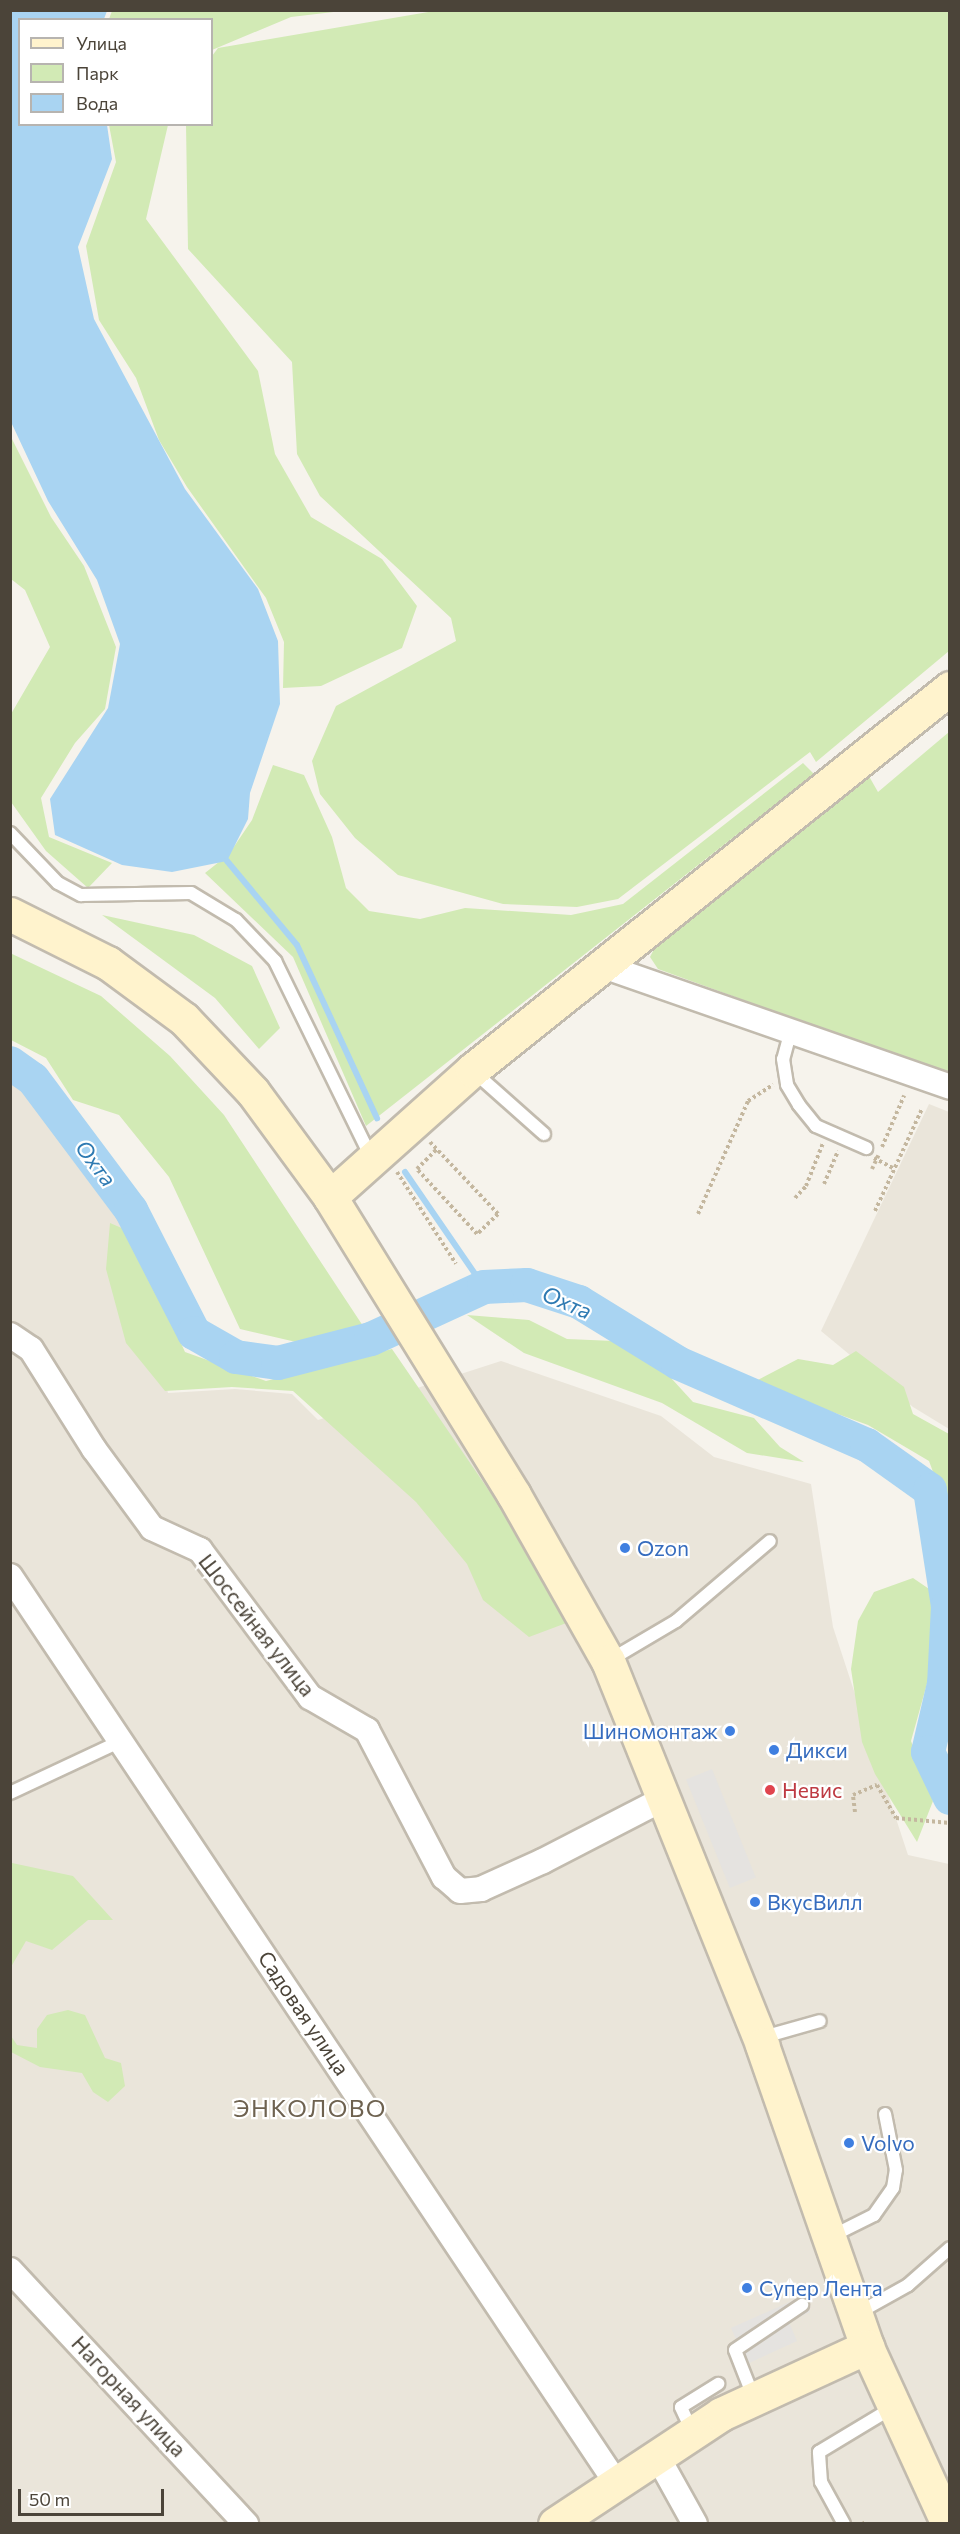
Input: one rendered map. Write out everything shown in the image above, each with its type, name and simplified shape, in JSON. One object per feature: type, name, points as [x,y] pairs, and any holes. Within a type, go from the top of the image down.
[{"type":"main road","points":[[330,1197],[472,1070],[950,688]]},
{"type":"main road","points":[[10,914],[108,963],[184,1019],[253,1092],[330,1197],[444,1379],[608,1661],[665,1798],[759,2038],[867,2347],[892,2408],[947,2523]]},
{"type":"main road","points":[[555,2523],[656,2454],[753,2396],[867,2347]]},
{"type":"street","points":[[603,966],[950,1087]]},
{"type":"street","name":"Шоссейная улица","points":[[10,1335],[31,1349],[94,1449],[152,1528],[200,1550],[310,1696],[367,1730],[444,1877],[460,1891],[481,1889],[523,1871],[665,1798]]},
{"type":"street","name":"Садовая улица","points":[[10,1576],[615,2481]]},
{"type":"street","name":"Нагорная улица","points":[[10,2270],[246,2523]]},
{"type":"street","points":[[656,2454],[695,2523]]},
{"type":"lane","points":[[10,833],[58,884],[81,895],[191,893],[236,920],[274,961],[371,1158]]},
{"type":"lane","points":[[791,1030],[783,1059],[786,1076],[816,1126],[866,1148]]},
{"type":"lane","points":[[472,1070],[544,1134]]},
{"type":"lane","points":[[608,1661],[676,1620],[770,1541]]},
{"type":"lane","points":[[10,1793],[121,1741]]},
{"type":"lane","points":[[759,2038],[820,2021]]},
{"type":"lane","points":[[829,2238],[874,2215],[893,2188],[896,2170],[885,2114]]},
{"type":"lane","points":[[855,2314],[908,2285],[950,2248]]},
{"type":"lane","points":[[753,2396],[735,2350],[802,2306]]},
{"type":"lane","points":[[692,2431],[681,2407],[718,2384]]},
{"type":"lane","points":[[844,2523],[821,2481],[819,2452],[892,2408]]},
{"type":"path","points":[[698,1214],[748,1101],[786,1076]]},
{"type":"path","points":[[872,1169],[904,1096]]},
{"type":"path","points":[[875,1211],[922,1108]]},
{"type":"path","points":[[421,1149],[429,1140],[498,1214],[477,1234],[417,1169],[437,1149]]},
{"type":"path","points":[[795,1198],[806,1186],[823,1143]]},
{"type":"path","points":[[866,1148],[874,1159],[895,1169]]},
{"type":"path","points":[[824,1184],[835,1157]]},
{"type":"path","points":[[404,1165],[396,1173],[456,1264]]},
{"type":"path","points":[[855,1812],[853,1795],[877,1785],[896,1818],[950,1823]]},
{"type":"shaded area","points":[[10,1079],[23,1085],[124,1218],[168,1393],[235,1389],[292,1394],[318,1420],[501,1361],[661,1416],[714,1457],[811,1484],[833,1627],[908,1855],[949,1864],[949,2523],[11,2523]]},
{"type":"shaded area","points":[[929,1104],[949,1112],[949,1429],[913,1407],[821,1331]]},
{"type":"shaded area","points":[[712,1769],[756,1877],[730,1888],[686,1779]]},
{"type":"shaded area","points":[[803,2296],[810,2312],[789,2322],[797,2341],[747,2364],[731,2328]]},
{"type":"green space","points":[[112,10],[342,11],[291,17],[213,50],[213,18],[109,18]]},
{"type":"green space","points":[[440,10],[949,11],[949,651],[816,762],[810,752],[618,899],[577,907],[503,904],[398,875],[355,838],[320,794],[312,761],[336,706],[456,641],[451,618],[320,496],[297,454],[292,362],[188,249],[186,126],[213,126],[213,55],[218,48]]},
{"type":"green space","points":[[109,126],[168,126],[146,219],[258,371],[275,454],[311,517],[382,559],[417,606],[402,648],[321,686],[283,688],[284,642],[266,598],[187,487],[159,440],[136,378],[99,320],[86,246],[116,162]]},
{"type":"green space","points":[[11,437],[51,517],[84,566],[116,647],[105,709],[75,743],[41,798],[49,837],[112,863],[88,888],[46,851],[11,802],[11,714],[50,647],[25,590],[11,579]]},
{"type":"green space","points":[[949,732],[949,1075],[658,969],[650,957],[655,947],[809,810],[866,771],[878,792]]},
{"type":"green space","points":[[803,763],[814,774],[366,1126],[293,957],[205,873],[229,854],[252,820],[273,765],[304,775],[332,837],[346,888],[369,911],[420,919],[465,908],[571,915],[623,904]]},
{"type":"green space","points":[[102,915],[194,935],[252,966],[280,1028],[259,1049],[215,998]]},
{"type":"green space","points":[[10,953],[101,996],[170,1056],[224,1115],[363,1326],[296,1342],[240,1329],[169,1177],[119,1115],[73,1100],[46,1058],[11,1040]]},
{"type":"green space","points":[[110,1223],[131,1232],[185,1352],[266,1381],[392,1349],[577,1619],[529,1637],[483,1600],[467,1564],[416,1502],[293,1391],[232,1387],[165,1391],[126,1343],[106,1269]]},
{"type":"green space","points":[[467,1315],[529,1320],[567,1339],[614,1341],[661,1367],[693,1402],[754,1418],[780,1447],[804,1462],[747,1453],[662,1403],[524,1353]]},
{"type":"green space","points":[[856,1351],[904,1387],[913,1414],[949,1434],[949,1515],[929,1461],[868,1425],[752,1383],[798,1359],[833,1365]]},
{"type":"green space","points":[[913,1578],[935,1593],[935,1655],[911,1741],[933,1801],[917,1842],[875,1774],[862,1742],[851,1669],[858,1621],[874,1592]]},
{"type":"green space","points":[[10,1857],[12,1863],[73,1876],[113,1920],[88,1920],[52,1950],[26,1941],[11,1967]]},
{"type":"green space","points":[[68,2010],[85,2015],[105,2058],[121,2063],[125,2086],[108,2102],[93,2092],[82,2073],[40,2067],[11,2052],[11,2036],[17,2045],[37,2048],[37,2029],[47,2015]]},
{"type":"water","points":[[11,10],[107,11],[104,18],[18,18],[18,126],[107,126],[112,159],[78,247],[94,319],[185,489],[258,589],[278,641],[280,704],[250,793],[248,819],[227,861],[172,872],[122,865],[55,835],[50,799],[108,708],[120,644],[97,580],[48,501],[11,422]]},
{"type":"waterway","points":[[227,861],[297,945],[377,1118]]},
{"type":"waterway","name":"Охта","points":[[10,1063],[33,1079],[131,1210],[194,1333],[236,1357],[278,1363],[371,1339],[484,1287],[527,1285],[579,1302],[678,1363],[867,1445],[930,1490],[948,1606],[944,1684],[928,1752],[950,1798]]},
{"type":"waterway","points":[[405,1172],[484,1287]]},
{"type":"place","name":"Ozon","points":[[625,1548]]},
{"type":"place","name":"Шиномонтаж","points":[[730,1731]]},
{"type":"place","name":"Дикси","points":[[774,1750]]},
{"type":"place","name":"Невис","points":[[770,1790]]},
{"type":"place","name":"ВкусВилл","points":[[755,1902]]},
{"type":"place","name":"Volvo","points":[[849,2143]]},
{"type":"place","name":"Супер Лента","points":[[747,2288]]},
{"type":"district","name":"ЭНКОЛОВО","points":[[310,2108]]}]
